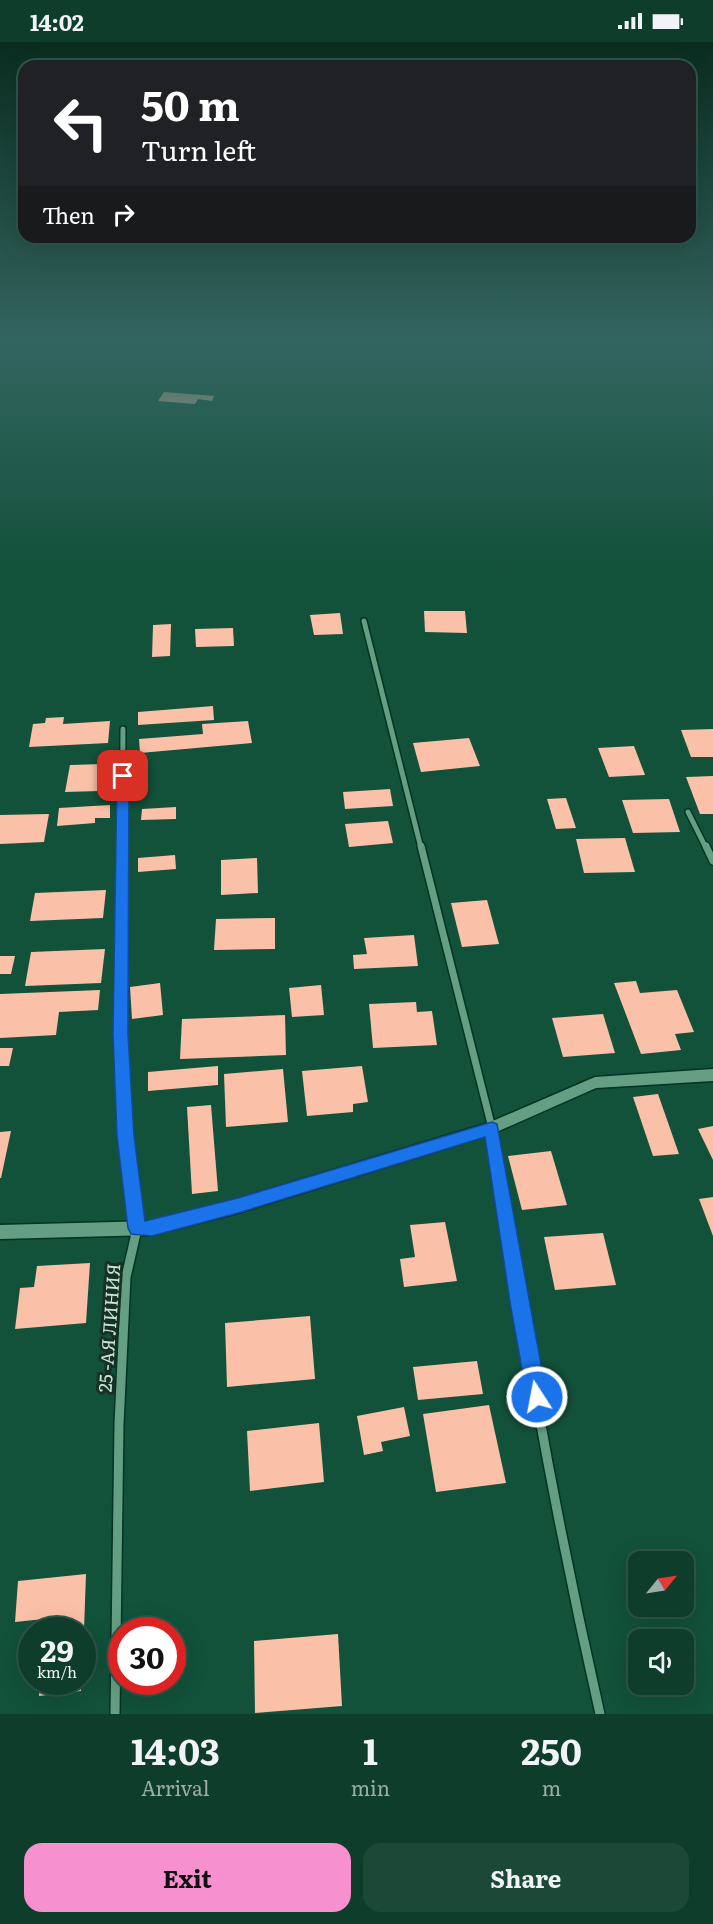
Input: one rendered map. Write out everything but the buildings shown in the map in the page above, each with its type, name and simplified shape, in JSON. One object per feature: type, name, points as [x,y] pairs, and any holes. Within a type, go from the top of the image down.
[{"type":"street","points":[[364,621],[492,1128],[520,1308],[579,1617],[600,1714]]},
{"type":"street","name":"25 -АЯ ЛИНИЯ","points":[[115,1714],[120,1413],[126,1277],[137,1228],[126,1136],[120,1034],[123,729]]},
{"type":"street","points":[[688,812],[713,861]]},
{"type":"street","points":[[0,1233],[152,1228],[238,1206],[492,1128],[595,1083],[713,1075]]},
{"type":"route","points":[[123,776],[120,1034],[126,1136],[137,1228],[152,1228],[238,1206],[492,1128],[520,1308],[537,1397]]}]
